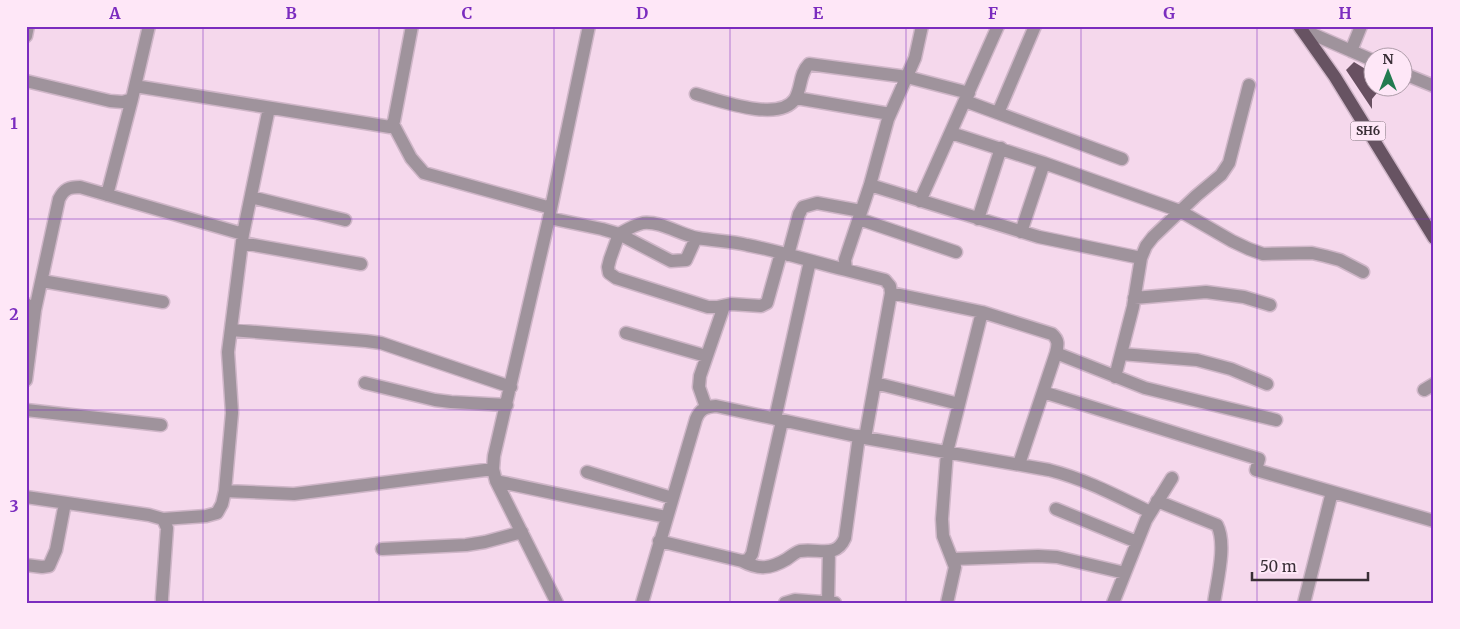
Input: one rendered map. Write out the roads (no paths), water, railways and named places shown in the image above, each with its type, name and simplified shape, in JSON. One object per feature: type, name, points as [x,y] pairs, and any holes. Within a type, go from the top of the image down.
[{"type":"main road","name":"SH6","points":[[1300,27],[1335,77],[1434,238]]},
{"type":"street","points":[[26,36],[28,26]]},
{"type":"street","points":[[108,195],[149,26]]},
{"type":"street","points":[[412,26],[393,124],[411,158],[424,173],[619,234],[671,261],[679,262],[686,260],[696,238]]},
{"type":"street","points":[[557,603],[494,475],[494,456],[550,213],[589,26]]},
{"type":"street","points":[[846,270],[846,260],[890,114],[915,58],[922,26]]},
{"type":"street","points":[[920,201],[998,26]]},
{"type":"street","points":[[998,113],[1035,26]]},
{"type":"street","points":[[1352,50],[1361,26]]},
{"type":"street","points":[[1300,27],[1362,55]]},
{"type":"street","points":[[696,94],[745,107],[767,110],[782,108],[789,105],[796,98],[801,76],[809,64],[907,77],[967,97],[998,113],[1122,159]]},
{"type":"street","points":[[1412,76],[1434,86]]},
{"type":"street","points":[[26,82],[110,101],[123,102],[132,99]]},
{"type":"street","points":[[1115,377],[1134,298],[1141,258],[1146,246],[1180,211],[1221,174],[1229,163],[1249,85]]},
{"type":"street","points":[[135,86],[386,127],[390,127],[393,124]]},
{"type":"street","points":[[796,98],[890,114]]},
{"type":"street","points":[[26,497],[149,515],[163,519],[206,516],[217,513],[222,504],[225,491],[232,413],[228,352],[243,238],[269,108]]},
{"type":"street","points":[[951,133],[1001,148],[1180,211],[1232,241],[1256,252],[1277,255],[1319,254],[1340,260],[1363,272]]},
{"type":"street","points":[[978,219],[1001,148]]},
{"type":"street","points":[[1021,232],[1044,163]]},
{"type":"street","points":[[870,185],[1061,243],[1141,258]]},
{"type":"street","points":[[27,372],[31,307],[42,281],[59,199],[64,191],[70,187],[80,187],[108,195],[243,238],[361,264]]},
{"type":"street","points":[[251,197],[345,220]]},
{"type":"street","points":[[659,541],[742,561],[754,567],[767,567],[780,563],[798,551],[834,551],[841,547],[845,538],[862,437],[875,383],[891,293],[890,286],[885,280],[810,261],[784,254],[745,244],[696,238],[643,223],[619,234],[608,267],[609,273],[616,278],[703,306],[717,307],[731,304],[761,306],[767,303],[784,254],[799,214],[803,207],[817,203],[860,215],[956,252]]},
{"type":"street","points":[[742,561],[748,560],[752,554],[810,261]]},
{"type":"street","points":[[42,281],[163,302]]},
{"type":"street","points":[[1134,298],[1206,292],[1244,298],[1270,305]]},
{"type":"street","points":[[891,293],[982,312],[1052,334],[1057,338],[1056,353],[1020,464]]},
{"type":"street","points":[[706,407],[698,387],[706,356],[724,306]]},
{"type":"street","points":[[947,603],[955,566],[943,536],[942,519],[947,452],[982,312]]},
{"type":"street","points":[[231,330],[381,343],[511,387]]},
{"type":"street","points":[[626,333],[706,356]]},
{"type":"street","points":[[1056,353],[1115,377],[1163,393],[1276,420]]},
{"type":"street","points":[[1121,354],[1197,360],[1230,369],[1267,384]]},
{"type":"street","points":[[365,383],[443,401],[507,405]]},
{"type":"street","points":[[875,383],[959,404]]},
{"type":"street","points":[[1043,392],[1259,459],[1256,470],[1434,521]]},
{"type":"street","points":[[642,603],[699,411],[706,407],[716,406],[862,437],[1020,464],[1071,475],[1154,506],[1217,525],[1221,532],[1222,544],[1214,603]]},
{"type":"street","points":[[26,410],[161,425]]},
{"type":"street","points":[[587,472],[672,498]]},
{"type":"street","points":[[225,491],[294,494],[494,475],[666,517]]},
{"type":"street","points":[[1113,603],[1137,542],[1154,506],[1172,478]]},
{"type":"street","points":[[1304,603],[1332,492]]},
{"type":"street","points":[[26,565],[49,566],[56,550],[65,503]]},
{"type":"street","points":[[1056,509],[1137,542]]},
{"type":"street","points":[[162,603],[167,528],[163,519]]},
{"type":"street","points":[[382,549],[466,545],[522,532]]},
{"type":"street","points":[[828,551],[828,602]]},
{"type":"street","points":[[953,559],[1057,557],[1125,574]]},
{"type":"street","points":[[785,603],[795,600],[835,603]]}]
